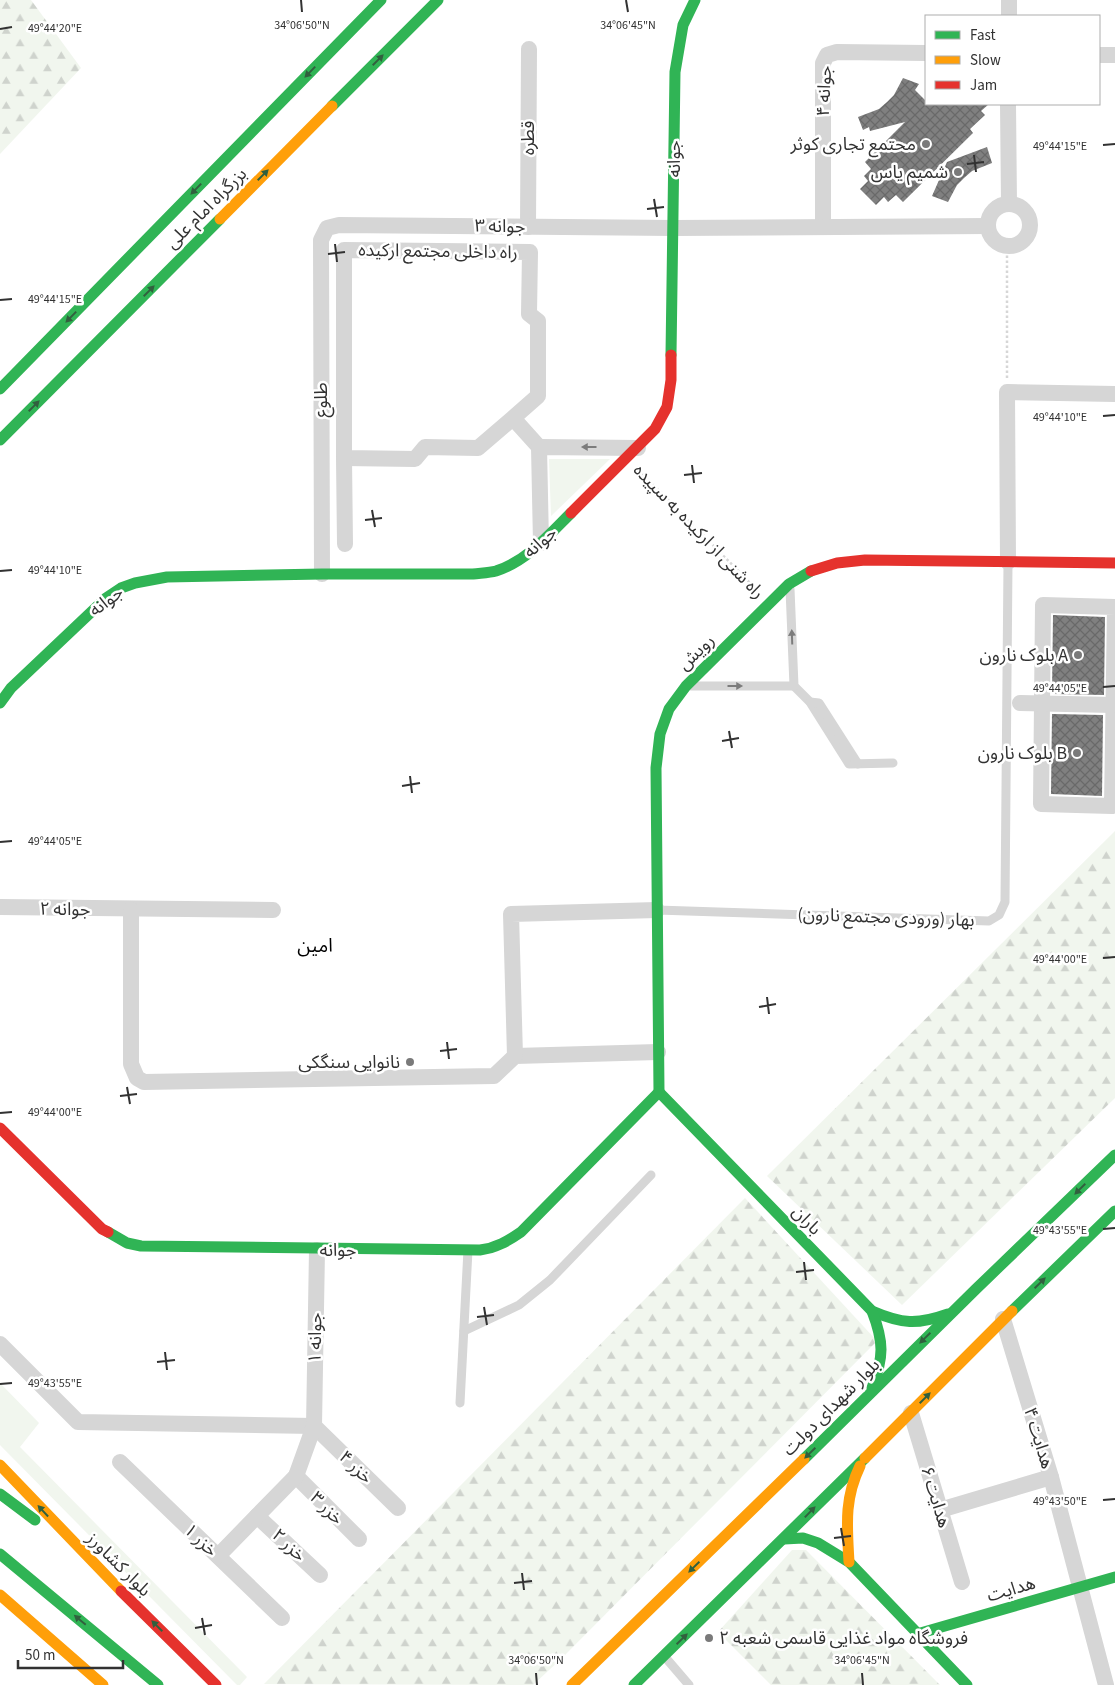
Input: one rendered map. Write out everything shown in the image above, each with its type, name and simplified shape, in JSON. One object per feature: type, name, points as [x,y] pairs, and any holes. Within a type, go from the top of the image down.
[{"type":"main road","name":"بزرگراه امام علی","points":[[0,390],[381,0]]},
{"type":"main road","name":"بزرگراه امام علی","points":[[0,440],[438,0]]},
{"type":"main road","name":"جوانه","points":[[0,703],[11,688],[99,604],[122,587],[144,580],[167,577],[473,574],[496,571],[520,560],[541,543],[633,453],[655,429],[667,407],[671,380],[675,72],[679,37],[688,10],[695,0]]},
{"type":"main road","name":"رویش","points":[[659,1092],[656,768],[660,734],[669,709],[686,686],[790,584],[813,570],[837,563],[865,560],[1115,563]]},
{"type":"main road","name":"جوانه","points":[[0,1128],[102,1229],[127,1243],[141,1246],[317,1250],[468,1250],[494,1248],[510,1241],[521,1232],[659,1092]]},
{"type":"main road","name":"باران","points":[[659,1092],[872,1311],[893,1321],[908,1324],[927,1322],[952,1312]]},
{"type":"main road","name":"بلوار شهدای دولت","points":[[572,1685],[835,1429],[952,1312],[1115,1155]]},
{"type":"main road","points":[[634,1685],[647,1678],[664,1656],[911,1413],[1003,1319],[1113,1219]]},
{"type":"main road","points":[[869,1394],[880,1367],[884,1348],[881,1332],[872,1311]]},
{"type":"main road","points":[[849,1562],[847,1515],[852,1483],[864,1458]]},
{"type":"main road","name":"بلوار کشاورز","points":[[0,1466],[88,1559],[216,1685]]},
{"type":"main road","points":[[0,1494],[88,1559]]},
{"type":"main road","points":[[784,1539],[803,1538],[818,1543],[849,1562],[967,1685]]},
{"type":"main road","points":[[0,1554],[158,1685]]},
{"type":"main road","name":"هدایت","points":[[917,1634],[1115,1577]]},
{"type":"main road","points":[[0,1595],[103,1685]]},
{"type":"street","points":[[1009,0],[1009,15]]},
{"type":"street","name":"قطره","points":[[528,227],[529,49]]},
{"type":"street","name":"جوانه ۴","points":[[823,227],[823,63],[827,55],[837,52],[925,53]]},
{"type":"street","points":[[1100,55],[1115,54]]},
{"type":"street","points":[[1008,105],[1009,204]]},
{"type":"street","points":[[1009,204],[1016,205],[1026,213],[1030,226],[1025,238],[1014,245],[1007,246],[996,241],[989,232],[988,226],[989,219],[996,208],[1009,204]]},
{"type":"street","name":"جوانه ۳","points":[[327,228],[339,224],[674,228]]},
{"type":"street","points":[[674,228],[988,226]]},
{"type":"street","name":"طلوع","points":[[322,574],[321,240],[327,228]]},
{"type":"street","name":"راه داخلی مجتمع ارکیده","points":[[344,458],[415,459],[425,447],[478,448],[538,396],[538,321],[529,314],[530,252],[344,250],[344,458],[345,544]]},
{"type":"street","points":[[1008,562],[1007,392],[1115,394]]},
{"type":"street","points":[[512,418],[539,447],[541,543]]},
{"type":"street","points":[[539,447],[633,453]]},
{"type":"street","points":[[1043,605],[1115,607],[1113,705],[1112,806],[1041,804],[1043,605]]},
{"type":"street","points":[[1013,703],[1113,705]]},
{"type":"street","name":"جوانه ۲","points":[[0,907],[130,910],[274,910]]},
{"type":"street","points":[[130,910],[131,1064],[137,1078],[144,1082],[494,1076],[515,1056],[658,1052]]},
{"type":"street","points":[[515,1056],[511,914],[657,910]]},
{"type":"street","name":"جوانه ۱","points":[[296,1476],[314,1426],[317,1250]]},
{"type":"street","name":"هدایت ۴","points":[[1003,1319],[1051,1477],[1106,1685]]},
{"type":"street","points":[[0,1344],[78,1422],[314,1426]]},
{"type":"street","name":"هدایت ۶","points":[[911,1413],[962,1582]]},
{"type":"street","name":"خزر ۴","points":[[314,1426],[398,1508]]},
{"type":"street","name":"خزر ۱","points":[[120,1462],[282,1618]]},
{"type":"street","points":[[218,1556],[296,1476]]},
{"type":"street","name":"خزر ۳","points":[[296,1476],[358,1539]]},
{"type":"street","points":[[940,1510],[1051,1477]]},
{"type":"street","name":"خزر ۲","points":[[258,1516],[320,1575]]},
{"type":"lane","name":"بهار (ورودی مجتمع نارون)","points":[[657,910],[989,921],[999,914],[1004,902],[1013,703],[1008,562]]},
{"type":"lane","points":[[790,584],[794,686],[810,702],[819,703],[858,764],[893,763]]},
{"type":"lane","points":[[686,686],[794,686]]},
{"type":"lane","points":[[464,1331],[519,1305],[550,1280],[651,1175]]},
{"type":"lane","points":[[460,1403],[468,1250]]},
{"type":"lane","points":[[664,1656],[689,1685]]},
{"type":"path","points":[[1007,246],[1007,392]]},
{"type":"path","name":"راه شنی از ارکیده به سپیده","points":[[633,453],[770,603]]},
{"type":"green space","points":[[0,0],[31,0],[81,68],[0,154]]},
{"type":"green space","points":[[549,459],[610,459],[551,516]]},
{"type":"green space","points":[[1115,831],[1115,1098],[902,1305],[767,1176]]},
{"type":"green space","points":[[745,1198],[877,1341],[533,1685],[264,1684]]},
{"type":"green space","points":[[0,1383],[39,1423],[20,1447],[247,1677],[240,1685],[237,1685],[0,1445]]},
{"type":"green space","points":[[792,1550],[806,1550],[940,1685],[771,1685],[718,1632]]},
{"type":"building","name":"محتمع تجاری کوثر","points":[[903,78],[919,84],[915,90],[925,100],[925,105],[988,105],[981,111],[985,115],[970,129],[973,133],[903,202],[896,195],[888,202],[884,197],[876,205],[860,189],[868,181],[864,176],[871,169],[865,162],[905,122],[870,131],[869,127],[863,130],[858,117],[879,109],[894,95]]},
{"type":"building","points":[[987,147],[992,163],[972,171],[964,178],[957,185],[948,202],[932,196],[947,162]]},
{"type":"building","name":"بلوک نارون A","points":[[1053,615],[1105,617],[1104,695],[1052,694]]},
{"type":"building","name":"بلوک نارون B","points":[[1052,714],[1103,715],[1102,796],[1051,794]]},
{"type":"traffic: fast","points":[[0,389],[381,0]]},
{"type":"traffic: fast","points":[[332,106],[438,0]]},
{"type":"traffic: fast","points":[[671,355],[675,72],[683,25],[695,0]]},
{"type":"traffic: fast","points":[[0,440],[220,219]]},
{"type":"traffic: fast","points":[[0,703],[11,688],[106,598],[121,588],[135,583],[167,577],[473,574],[491,572],[507,567],[528,554],[571,513]]},
{"type":"traffic: fast","points":[[659,1092],[656,768],[660,734],[669,709],[686,686],[789,584],[811,571]]},
{"type":"traffic: fast","points":[[659,1092],[872,1311],[901,1321],[910,1322],[937,1318],[948,1314]]},
{"type":"traffic: fast","points":[[108,1232],[127,1243],[141,1246],[480,1250],[491,1248],[502,1244],[521,1232],[659,1092]]},
{"type":"traffic: fast","points":[[804,1459],[1115,1155]]},
{"type":"traffic: fast","points":[[1012,1311],[1115,1211]]},
{"type":"traffic: fast","points":[[872,1311],[879,1332],[881,1350],[879,1367],[872,1388]]},
{"type":"traffic: fast","points":[[634,1685],[865,1458]]},
{"type":"traffic: fast","points":[[0,1494],[35,1520]]},
{"type":"traffic: fast","points":[[784,1539],[803,1538],[818,1543],[849,1562],[967,1685]]},
{"type":"traffic: fast","points":[[0,1554],[158,1685]]},
{"type":"traffic: fast","points":[[917,1634],[1115,1577]]},
{"type":"traffic: slow","points":[[220,219],[332,106]]},
{"type":"traffic: slow","points":[[865,1458],[1012,1311]]},
{"type":"traffic: slow","points":[[572,1685],[804,1459]]},
{"type":"traffic: slow","points":[[0,1465],[121,1591]]},
{"type":"traffic: slow","points":[[849,1562],[847,1525],[849,1501],[860,1466]]},
{"type":"traffic: slow","points":[[0,1595],[103,1685]]},
{"type":"traffic: jam","points":[[571,513],[655,429],[667,407],[671,380],[671,355]]},
{"type":"traffic: jam","points":[[811,571],[837,563],[865,560],[1115,563]]},
{"type":"traffic: jam","points":[[0,1128],[102,1229],[108,1232]]},
{"type":"traffic: jam","points":[[121,1591],[216,1685]]},
{"type":"place","name":"محتمع تجاری کوثر","points":[[926,144]]},
{"type":"place","name":"شمیم یاس","points":[[958,172]]},
{"type":"place","name":"بلوک نارون A","points":[[1078,655]]},
{"type":"place","name":"بلوک نارون B","points":[[1077,753]]},
{"type":"place","name":"نانوایی سنگکی","points":[[410,1062]]},
{"type":"place","name":"فروشگاه مواد غذایی قاسمی شعبه ۲","points":[[709,1638]]},
{"type":"district","name":"امین","points":[[315,945]]}]
